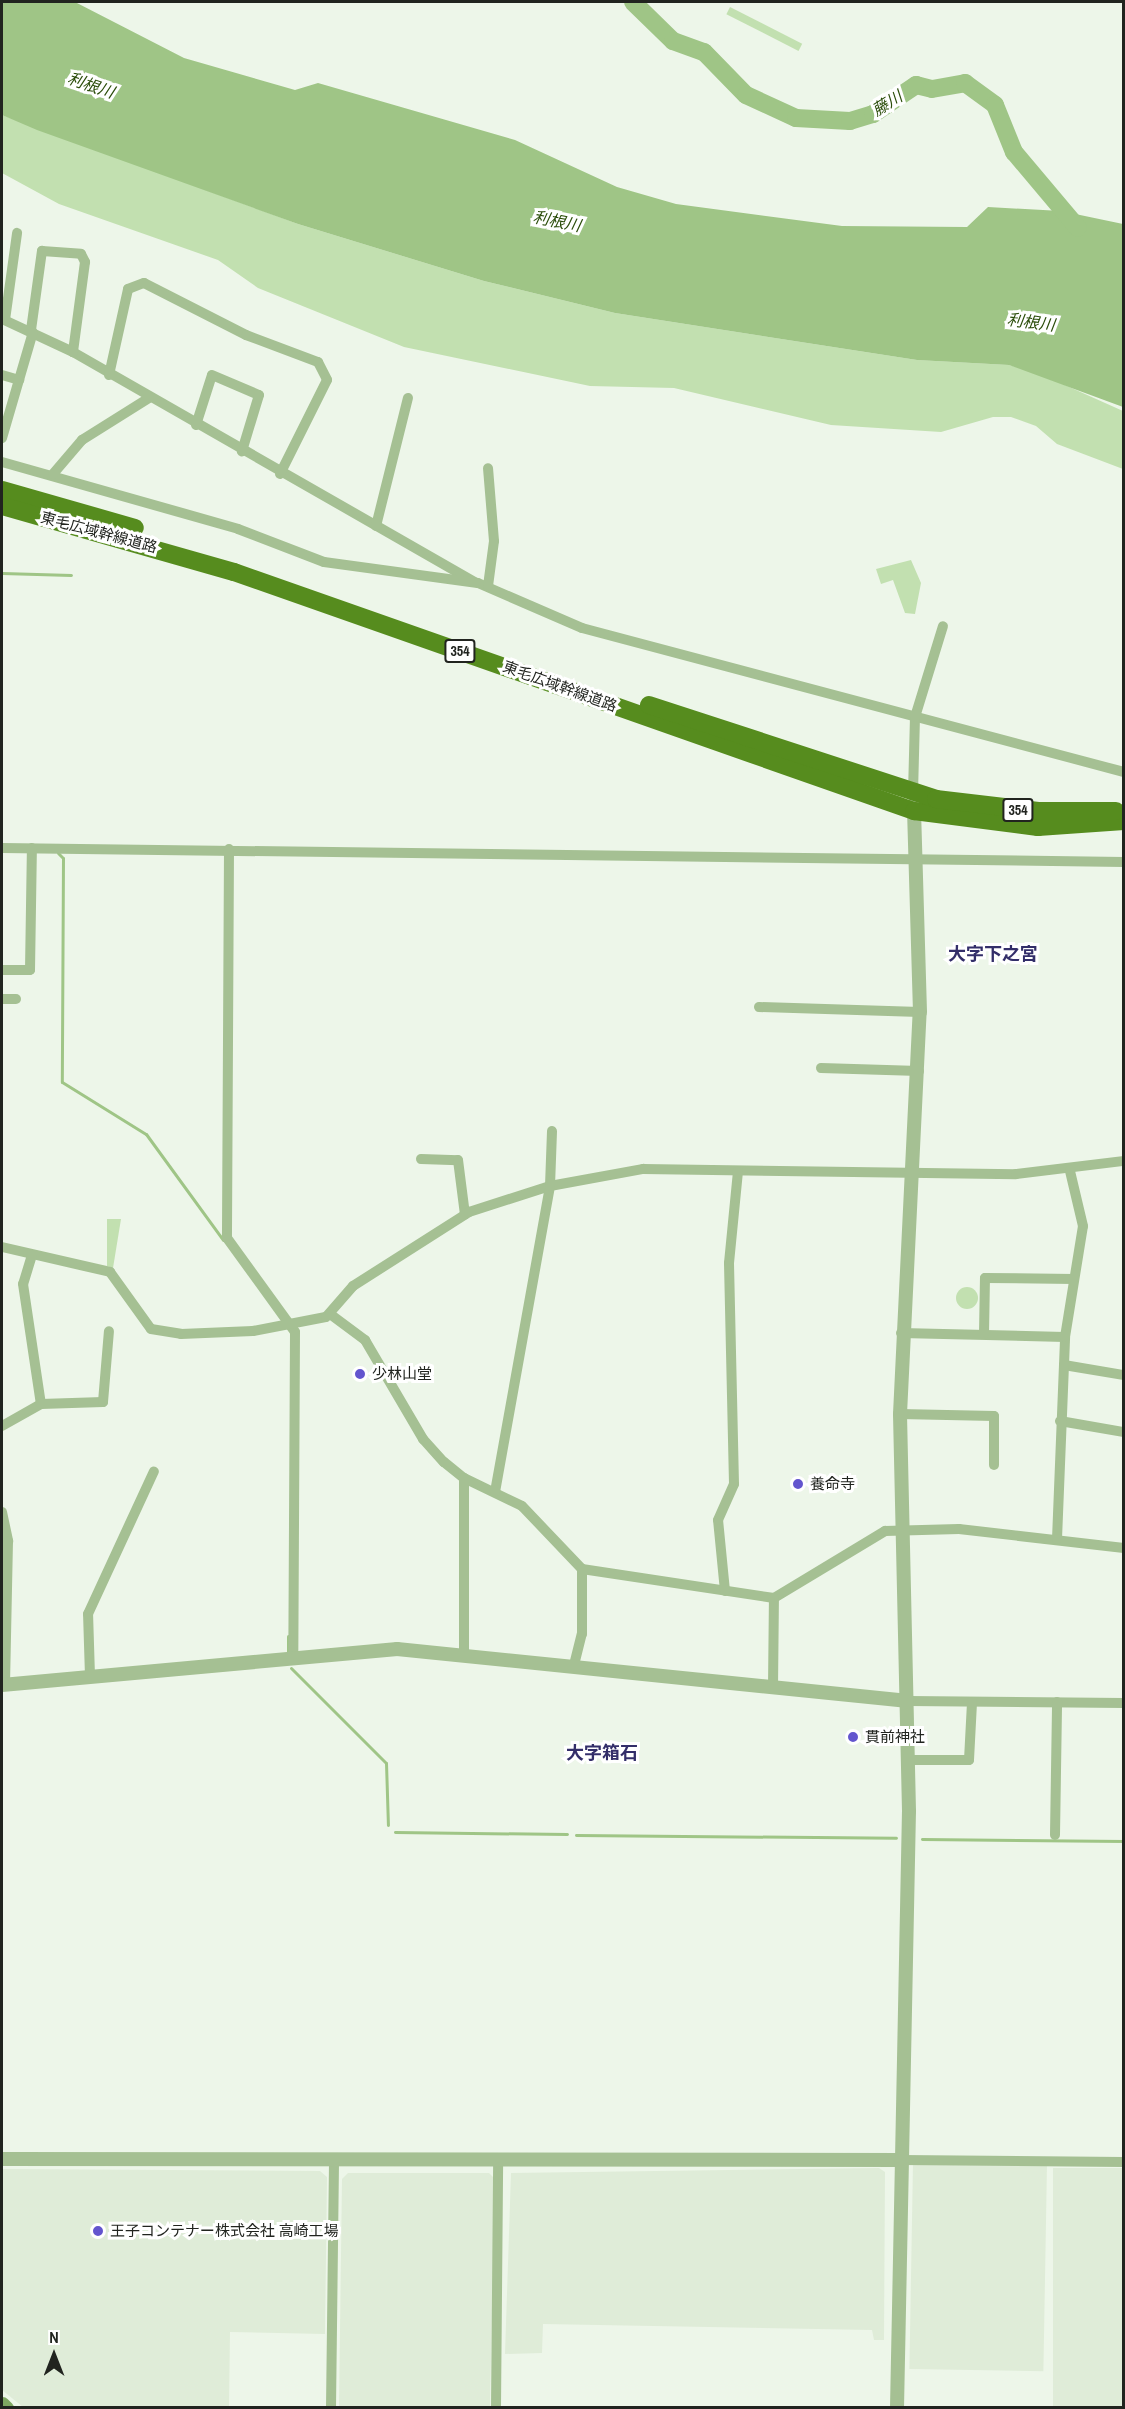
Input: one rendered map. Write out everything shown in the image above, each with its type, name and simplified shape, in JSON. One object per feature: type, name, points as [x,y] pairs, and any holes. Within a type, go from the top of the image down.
[{"type":"highway","name":"東毛広域幹線道路","points":[[2,489],[239,561],[914,802],[1007,809],[1124,810]]},
{"type":"highway","name":"東毛広域幹線道路","points":[[2,506],[234,572],[914,802],[1028,827],[1124,821]]},
{"type":"main road","points":[[2,2404],[6,2408]]},
{"type":"street","points":[[16,233],[3,320],[32,331],[73,352],[280,474],[475,582]]},
{"type":"street","points":[[2,438],[3,425],[19,380],[32,331],[42,251],[81,254],[85,262],[73,352]]},
{"type":"street","points":[[109,375],[128,289],[144,284],[246,335],[318,362],[327,380],[280,474]]},
{"type":"street","points":[[2,375],[19,380]]},
{"type":"street","points":[[196,425],[212,375],[259,395],[242,451]]},
{"type":"street","points":[[53,474],[82,440],[149,398]]},
{"type":"street","points":[[376,526],[408,398]]},
{"type":"street","points":[[2,462],[53,474],[265,538],[324,562],[475,582],[582,628],[1124,772]]},
{"type":"street","points":[[488,468],[494,541],[488,586]]},
{"type":"street","points":[[897,2408],[909,1760],[900,1531],[901,1333],[920,1071],[914,802],[915,717],[943,626]]},
{"type":"street","points":[[2,848],[229,849],[1124,862]]},
{"type":"street","points":[[2,970],[30,970],[32,848]]},
{"type":"street","points":[[229,849],[227,1238],[295,1332],[293,1660]]},
{"type":"street","points":[[2,999],[16,999]]},
{"type":"street","points":[[759,1007],[920,1012]]},
{"type":"street","points":[[821,1068],[920,1071]]},
{"type":"street","points":[[495,1492],[550,1186],[552,1131]]},
{"type":"street","points":[[421,1159],[458,1160],[465,1215]]},
{"type":"street","points":[[2,1247],[32,1256],[110,1272],[151,1329],[181,1334],[289,1325],[330,1314],[353,1286],[465,1215],[550,1186],[643,1169],[738,1172],[1070,1171],[1124,1161]]},
{"type":"street","points":[[1057,1539],[1065,1337],[1083,1226],[1070,1171]]},
{"type":"street","points":[[725,1591],[718,1520],[734,1484],[729,1263],[738,1172]]},
{"type":"street","points":[[32,1256],[23,1284],[41,1404]]},
{"type":"street","points":[[984,1334],[985,1278],[1074,1280]]},
{"type":"street","points":[[330,1314],[365,1340],[423,1439],[464,1478],[522,1506],[582,1569],[774,1598],[877,1533],[959,1529],[1124,1548]]},
{"type":"street","points":[[2,1426],[41,1404],[104,1402],[108,1331]]},
{"type":"street","points":[[901,1333],[1065,1337]]},
{"type":"street","points":[[1064,1365],[1124,1374]]},
{"type":"street","points":[[900,1414],[994,1416],[994,1465]]},
{"type":"street","points":[[1060,1420],[1124,1432]]},
{"type":"street","points":[[90,1676],[88,1614],[154,1471]]},
{"type":"street","points":[[464,1478],[464,1654]]},
{"type":"street","points":[[2,1512],[5,1540],[3,1685],[397,1649],[574,1665],[908,1701],[1124,1703]]},
{"type":"street","points":[[574,1665],[582,1634],[582,1569]]},
{"type":"street","points":[[773,1688],[774,1598]]},
{"type":"street","points":[[909,1760],[969,1760],[972,1702]]},
{"type":"street","points":[[1055,1835],[1057,1702]]},
{"type":"street","points":[[2,2159],[1124,2162]]},
{"type":"street","points":[[331,2408],[334,2161]]},
{"type":"street","points":[[496,2408],[498,2162]]},
{"type":"shaded area","points":[[730,7],[802,44],[799,51],[726,14]]},
{"type":"shaded area","points":[[2,115],[298,224],[484,281],[615,313],[917,360],[1009,365],[1038,373],[1123,411],[1123,469],[1057,444],[1036,426],[1011,417],[993,417],[941,432],[831,425],[674,388],[590,386],[404,347],[258,288],[218,260],[59,204],[2,173]]},
{"type":"shaded area","points":[[911,560],[921,583],[915,614],[905,613],[893,580],[881,584],[876,569]]},
{"type":"shaded area","points":[[107,1219],[121,1219],[113,1268],[107,1266]]},
{"type":"shaded area","points":[[967,1287],[975,1290],[978,1298],[975,1306],[967,1309],[959,1306],[956,1298],[959,1290]]},
{"type":"shaded area","points":[[913,2163],[1047,2165],[1043,2371],[909,2369]]},
{"type":"shaded area","points":[[879,2168],[885,2172],[884,2340],[874,2340],[872,2330],[543,2324],[542,2353],[505,2354],[511,2173]]},
{"type":"shaded area","points":[[1053,2168],[1123,2168],[1123,2407],[1053,2407]]},
{"type":"shaded area","points":[[2,2169],[320,2171],[327,2177],[325,2334],[230,2332],[229,2407],[23,2407],[2,2390]]},
{"type":"shaded area","points":[[348,2173],[489,2173],[495,2179],[490,2407],[339,2407],[342,2179]]},
{"type":"water","name":"利根川","points":[[2,2],[75,2],[184,58],[295,90],[318,83],[515,140],[617,187],[676,204],[842,226],[967,227],[988,207],[1061,211],[1123,224],[1123,407],[1009,365],[917,360],[615,313],[484,281],[298,224],[37,130],[2,115]]},
{"type":"waterway","name":"藤川","points":[[633,2],[673,41],[704,52],[746,95],[796,118],[850,121],[873,114],[916,85],[932,89],[965,83],[995,105],[1014,152],[1078,228]]},
{"type":"waterway","points":[[2,573],[71,575]]},
{"type":"waterway","points":[[58,853],[63,858],[62,1082],[146,1134],[223,1240]]},
{"type":"waterway","points":[[288,1636],[288,1652]]},
{"type":"waterway","points":[[291,1668],[386,1763],[388,1825]]},
{"type":"waterway","points":[[395,1832],[567,1834]]},
{"type":"waterway","points":[[576,1835],[896,1838]]},
{"type":"waterway","points":[[922,1839],[1124,1841]]},
{"type":"place","name":"少林山堂","points":[[360,1374]]},
{"type":"place","name":"養命寺","points":[[798,1484]]},
{"type":"place","name":"貫前神社","points":[[853,1737]]},
{"type":"place","name":"王子コンテナー株式会社 高崎工場","points":[[98,2231]]},
{"type":"district","name":"大字下之宮","points":[[993,954]]},
{"type":"district","name":"大字箱石","points":[[602,1753]]}]
